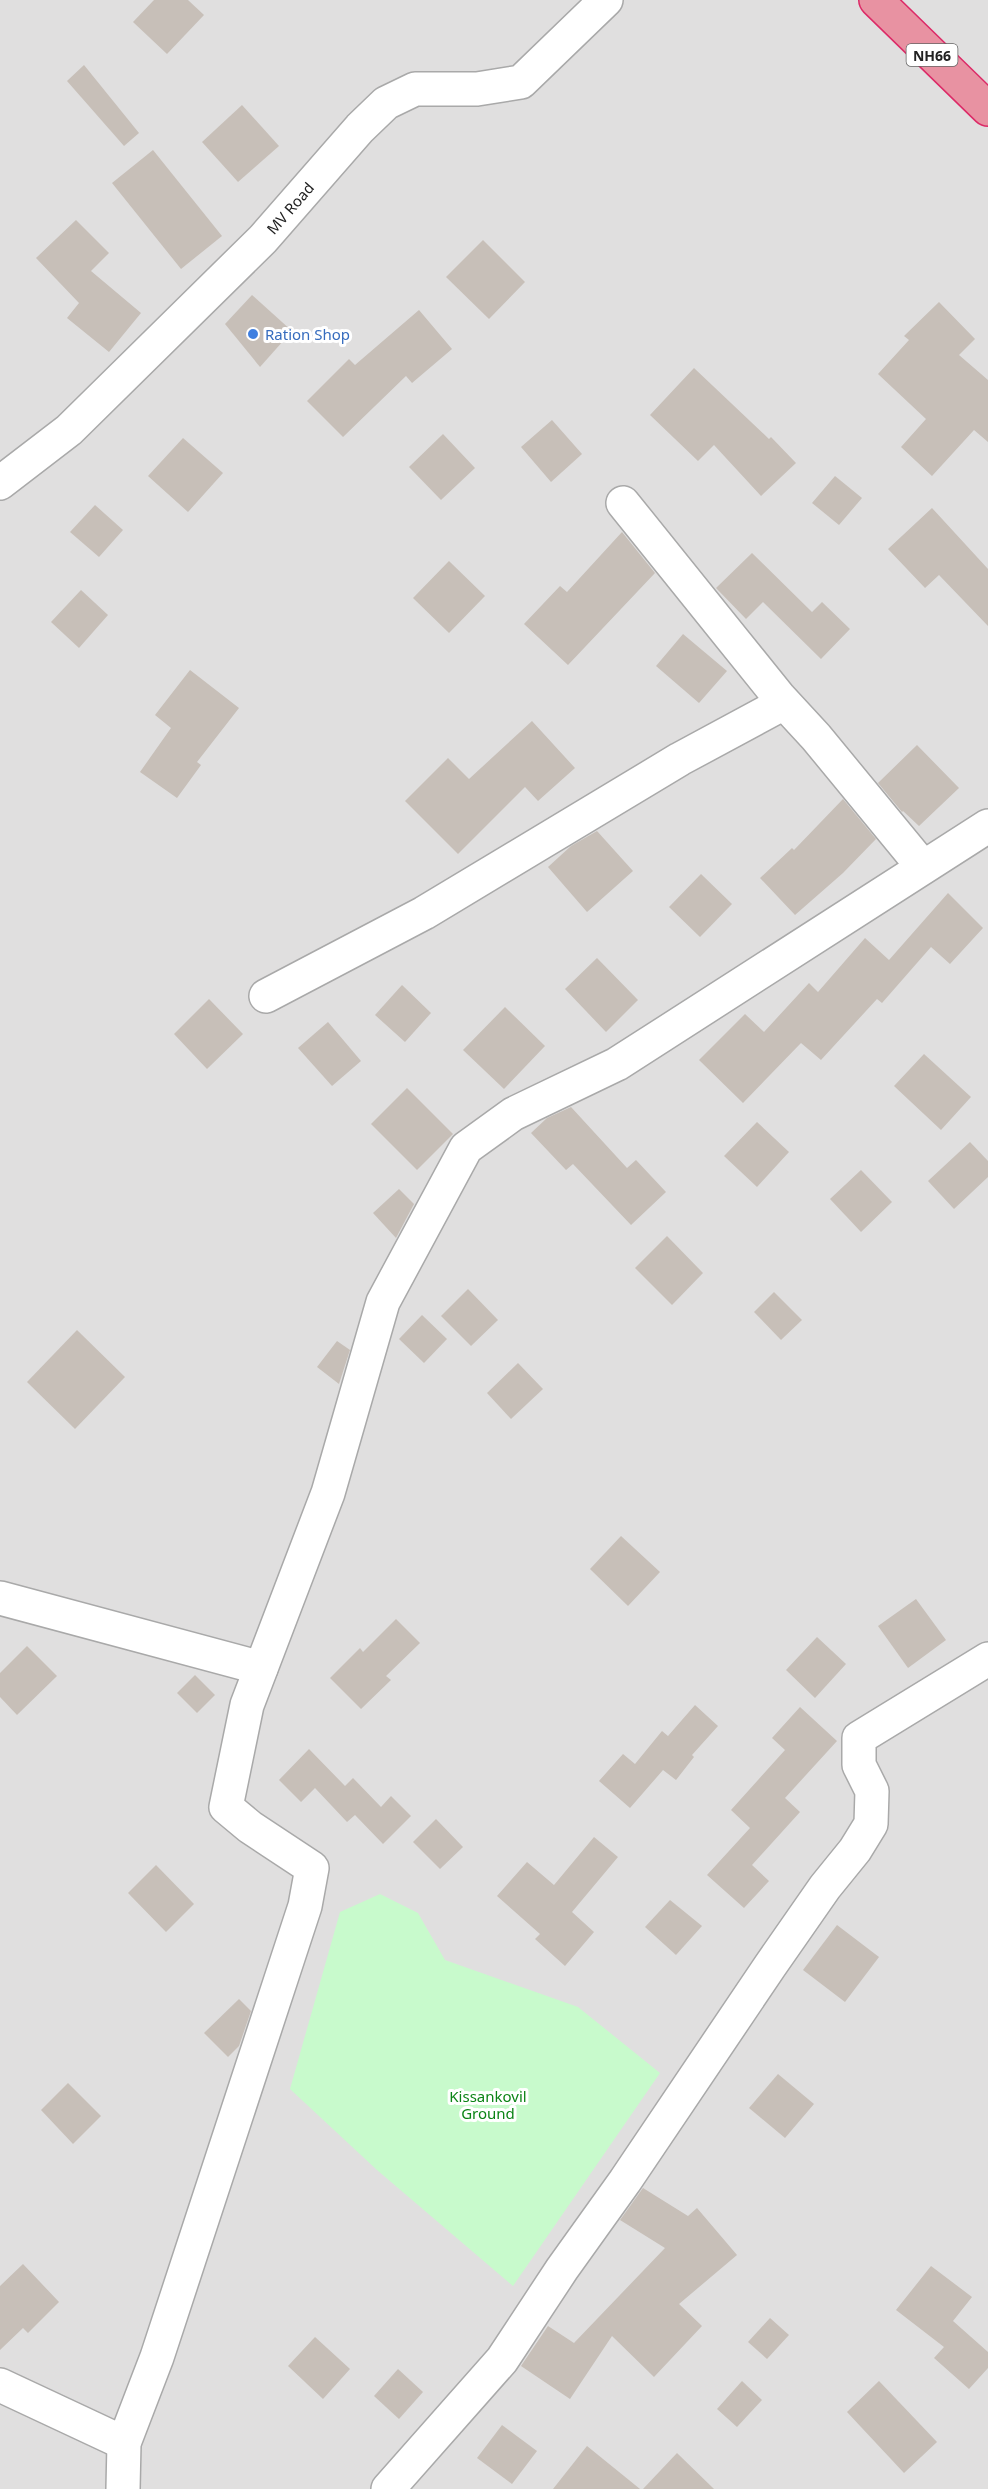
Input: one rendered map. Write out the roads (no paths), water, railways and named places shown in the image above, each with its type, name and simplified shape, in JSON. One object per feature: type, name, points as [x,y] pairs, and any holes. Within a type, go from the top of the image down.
[{"type":"highway","name":"NH66","points":[[876,0],[988,109]]},
{"type":"street","name":"MV Road","points":[[4,470],[69,430],[262,239],[360,128],[386,103],[415,89],[477,89],[521,82],[606,0]]},
{"type":"street","points":[[623,503],[784,703],[816,737],[922,867]]},
{"type":"street","points":[[266,996],[424,913],[680,759],[784,703]]},
{"type":"street","points":[[123,2489],[124,2443],[157,2357],[305,1906],[312,1868],[250,1827],[226,1807],[247,1706],[328,1493],[383,1302],[465,1148],[513,1114],[617,1064],[988,826]]},
{"type":"street","points":[[0,1598],[261,1668]]},
{"type":"street","points":[[388,2489],[502,2360],[763,1976],[825,1887],[855,1850],[871,1824],[872,1791],[859,1765],[859,1738],[988,1659]]},
{"type":"street","points":[[0,2385],[124,2443]]},
{"type":"place","name":"Ration Shop","points":[[253,334]]},
{"type":"park label","name":"Kissankovil Ground","points":[[488,2104]]}]
